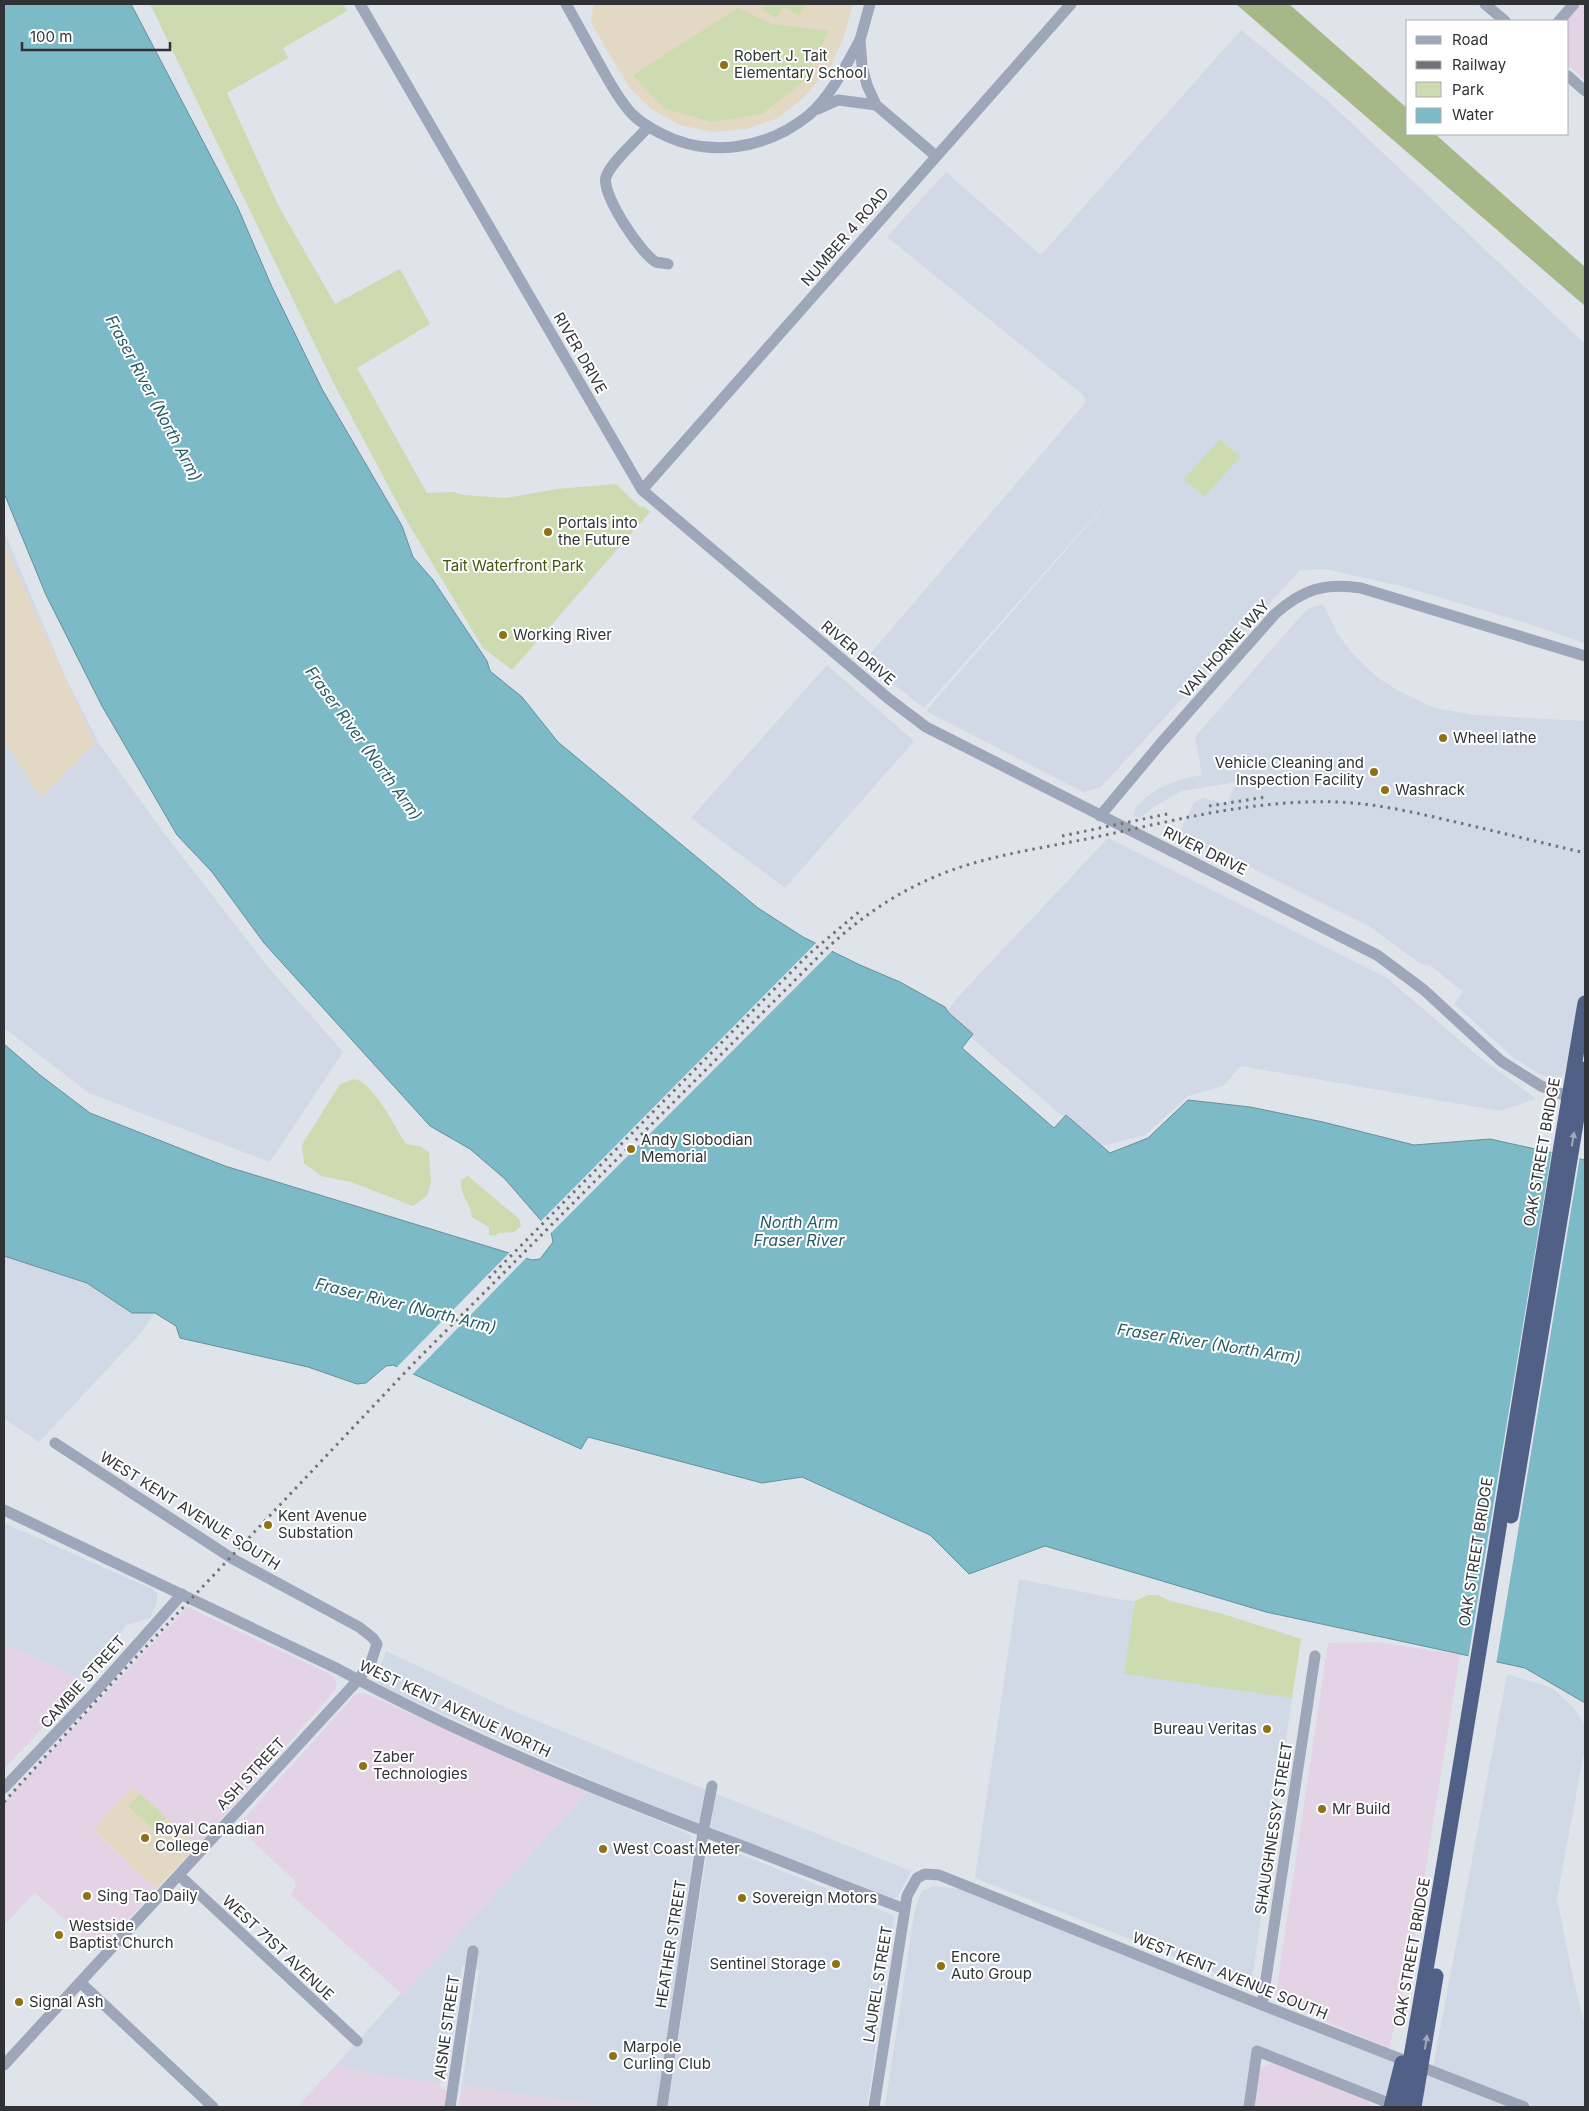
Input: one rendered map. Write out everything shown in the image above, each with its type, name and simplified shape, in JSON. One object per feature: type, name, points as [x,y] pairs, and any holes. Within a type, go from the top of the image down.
[{"type":"highway","name":"OAK STREET BRIDGE","points":[[1401,2107],[1416,2030],[1540,1264],[1585,1003]]},
{"type":"highway","name":"OAK STREET BRIDGE","points":[[1414,2107],[1546,1295],[1585,1069]]},
{"type":"highway","points":[[1391,2107],[1406,2049],[1416,2030]]},
{"type":"street","name":"RIVER DRIVE","points":[[360,4],[642,490],[908,715],[946,738],[1377,955],[1424,990],[1501,1061],[1527,1078],[1585,1104]]},
{"type":"street","points":[[809,114],[830,90],[860,40],[870,4]]},
{"type":"street","name":"NUMBER 4 ROAD","points":[[642,490],[1071,4]]},
{"type":"street","points":[[1485,4],[1504,20]]},
{"type":"street","points":[[1560,20],[1574,4]]},
{"type":"street","points":[[570,5],[619,99],[633,115],[648,127],[680,142],[699,147],[724,148],[746,146],[773,138],[824,105],[838,100],[876,105]]},
{"type":"street","points":[[860,40],[862,66],[867,85],[876,105],[936,156]]},
{"type":"street","points":[[1569,77],[1585,91]]},
{"type":"street","points":[[648,127],[610,169],[606,185],[612,202],[644,252],[657,262],[668,264]]},
{"type":"street","name":"VAN HORNE WAY","points":[[1100,816],[1275,614],[1290,601],[1310,590],[1330,586],[1361,588],[1585,656]]},
{"type":"street","name":"WEST KENT AVENUE SOUTH","points":[[54,1443],[233,1559],[359,1627],[373,1638],[377,1644],[376,1651],[366,1671],[358,1680]]},
{"type":"street","name":"WEST KENT AVENUE NORTH","points":[[4,1510],[338,1669],[446,1724],[574,1781],[905,1909]]},
{"type":"street","name":"CAMBIE STREET","points":[[4,1788],[49,1742],[182,1594]]},
{"type":"street","name":"SHAUGHNESSY STREET","points":[[1262,2005],[1315,1656]]},
{"type":"street","name":"ASH STREET","points":[[4,2065],[358,1680]]},
{"type":"street","name":"HEATHER STREET","points":[[662,2107],[703,1832],[712,1786]]},
{"type":"street","name":"WEST KENT AVENUE SOUTH","points":[[926,1874],[939,1875],[1262,2005],[1524,2107]]},
{"type":"street","name":"LAUREL STREET","points":[[874,2107],[905,1909],[912,1884],[917,1878],[926,1874]]},
{"type":"street","name":"WEST 71ST AVENUE","points":[[179,1875],[357,2041]]},
{"type":"street","name":"AISNE STREET","points":[[450,2107],[473,1952]]},
{"type":"street","points":[[81,1983],[213,2107]]},
{"type":"street","points":[[1249,2107],[1257,2052],[1401,2107]]},
{"type":"shaded area","name":"Robert J. Tait Elementary School","points":[[597,4],[853,4],[843,39],[830,68],[805,96],[778,118],[746,129],[713,132],[679,125],[650,108],[629,87],[591,23],[593,6]]},
{"type":"shaded area","points":[[1581,4],[1585,4],[1585,80],[1569,66],[1569,20],[1567,20]]},
{"type":"shaded area","points":[[1241,30],[1329,102],[1585,344],[1585,643],[1520,621],[1401,586],[1325,569],[1300,570],[1101,787],[1083,792],[926,711],[1139,466],[924,708],[864,661],[1086,402],[1083,395],[887,237],[946,172],[1041,255]]},
{"type":"shaded area","points":[[4,531],[65,676],[100,745],[167,837],[268,967],[343,1052],[270,1162],[89,1093],[4,1028]]},
{"type":"shaded area","points":[[4,543],[95,743],[41,798],[4,740]]},
{"type":"shaded area","points":[[1323,604],[1337,633],[1352,653],[1378,678],[1399,691],[1434,708],[1475,715],[1585,721],[1585,1027],[1577,1025],[1561,1084],[1534,1071],[1514,1058],[1454,1004],[1463,992],[1430,965],[1421,964],[1369,926],[1211,848],[1209,851],[1178,836],[1194,802],[1204,798],[1227,804],[1236,782],[1182,791],[1155,806],[1139,818],[1133,815],[1135,809],[1144,799],[1159,788],[1182,779],[1202,775],[1195,737],[1307,609]]},
{"type":"shaded area","points":[[827,665],[914,741],[785,888],[691,818]]},
{"type":"shaded area","points":[[1108,838],[1387,978],[1478,1056],[1536,1099],[1500,1111],[1241,1066],[1223,1086],[1188,1096],[1145,1135],[1098,1147],[945,1015],[957,998]]},
{"type":"shaded area","points":[[4,1256],[87,1283],[132,1313],[155,1313],[140,1334],[39,1442],[4,1418]]},
{"type":"shaded area","points":[[4,1523],[152,1589],[157,1593],[157,1602],[150,1618],[126,1625],[84,1683],[62,1670],[4,1644]]},
{"type":"shaded area","points":[[1019,1579],[1135,1601],[1125,1674],[1292,1698],[1251,1987],[975,1878]]},
{"type":"shaded area","points":[[187,1607],[330,1674],[336,1679],[336,1689],[197,1846],[133,1788],[93,1831],[156,1889],[99,1951],[35,1893],[4,1925],[4,1802]]},
{"type":"shaded area","points":[[1378,1642],[1460,1655],[1411,1962],[1389,2048],[1275,2000],[1328,1643]]},
{"type":"shaded area","points":[[4,1644],[62,1670],[84,1683],[4,1769]]},
{"type":"shaded area","points":[[386,1651],[511,1710],[641,1764],[911,1871],[897,1897],[891,1899],[611,1789],[381,1686],[376,1679]]},
{"type":"shaded area","points":[[1507,1674],[1552,1688],[1574,1708],[1585,1725],[1585,1747],[1557,1898],[1585,2027],[1585,2107],[1537,2107],[1433,2067]]},
{"type":"shaded area","points":[[359,1693],[366,1694],[588,1792],[403,1995],[291,1895],[296,1886],[294,1880],[244,1833],[245,1831],[240,1823],[355,1695]]},
{"type":"shaded area","name":"Royal Canadian College","points":[[133,1787],[197,1846],[156,1889],[93,1830]]},
{"type":"shaded area","points":[[588,1792],[687,1833],[694,1845],[658,2107],[611,2107],[462,2086],[479,1970],[462,1965],[448,2076],[441,2080],[440,2083],[374,2074],[336,2065],[401,1993],[403,1995]]},
{"type":"shaded area","points":[[714,1844],[893,1915],[894,1920],[867,2107],[668,2107],[707,1852]]},
{"type":"shaded area","points":[[933,1886],[961,1889],[1508,2107],[1415,2107],[1253,2045],[1244,2107],[885,2107],[914,1914],[922,1891]]},
{"type":"shaded area","points":[[1271,2063],[1368,2099],[1371,2107],[1254,2107],[1259,2069]]},
{"type":"shaded area","points":[[336,2065],[374,2074],[440,2083],[440,2087],[448,2091],[445,2107],[297,2107]]},
{"type":"shaded area","points":[[462,2086],[611,2107],[459,2107]]},
{"type":"green space","name":"Tait Waterfront Park","points":[[150,4],[343,4],[347,11],[283,48],[288,58],[227,93],[278,205],[335,304],[400,269],[430,324],[357,368],[427,493],[453,492],[463,495],[506,498],[557,489],[616,484],[640,507],[643,506],[650,512],[512,670],[483,648],[408,523],[334,384]]},
{"type":"green space","points":[[766,4],[806,4],[799,16],[784,6],[776,18],[762,10]]},
{"type":"green space","points":[[1236,4],[1289,4],[1406,107],[1406,135],[1436,135],[1585,267],[1585,306]]},
{"type":"green space","points":[[738,8],[771,24],[829,31],[804,81],[762,114],[712,122],[665,109],[633,75]]},
{"type":"green space","points":[[1220,439],[1240,457],[1204,497],[1184,479]]},
{"type":"green space","points":[[355,1079],[370,1089],[377,1097],[406,1144],[419,1146],[429,1152],[431,1182],[427,1196],[413,1206],[351,1182],[321,1176],[304,1163],[302,1145],[340,1084]]},
{"type":"green space","points":[[468,1176],[519,1219],[521,1226],[514,1232],[499,1233],[495,1236],[489,1235],[489,1227],[472,1217],[464,1195],[461,1180]]},
{"type":"green space","points":[[1148,1595],[1158,1595],[1170,1601],[1223,1614],[1301,1639],[1292,1698],[1124,1674],[1135,1601]]},
{"type":"green space","points":[[140,1794],[166,1818],[155,1831],[128,1806]]},
{"type":"water","name":"North Arm Fraser River","points":[[4,4],[131,4],[238,208],[272,287],[322,389],[402,526],[413,557],[433,580],[487,661],[490,671],[522,697],[558,742],[758,908],[803,937],[900,982],[945,1007],[949,1013],[973,1034],[962,1048],[1054,1128],[1066,1115],[1110,1153],[1148,1138],[1188,1100],[1250,1107],[1323,1122],[1414,1145],[1490,1139],[1585,1160],[1585,1703],[1525,1668],[1266,1612],[1045,1546],[969,1574],[930,1535],[802,1477],[762,1483],[588,1437],[581,1449],[393,1365],[386,1366],[366,1383],[357,1384],[308,1367],[180,1338],[176,1326],[155,1313],[132,1313],[87,1283],[4,1256],[4,1044],[40,1075],[90,1113],[225,1166],[532,1260],[540,1259],[553,1242],[551,1232],[505,1179],[470,1149],[430,1126],[264,943],[212,872],[177,835],[102,706],[46,595],[4,493]]},
{"type":"pier","points":[[818,941],[834,949],[549,1235],[539,1223]]},
{"type":"pier","points":[[1552,1149],[1580,1156],[1496,1665],[1468,1659]]},
{"type":"pier","points":[[511,1251],[528,1256],[411,1376],[395,1369]]},
{"type":"railway","points":[[1209,806],[1266,797]]},
{"type":"railway","points":[[4,1802],[125,1669],[413,1364],[823,952],[860,920],[887,901],[951,870],[1010,854],[1221,811],[1287,803],[1353,803],[1380,806],[1585,853]]},
{"type":"railway","points":[[1062,836],[1172,813]]},
{"type":"railway","points":[[489,1278],[809,954],[860,911]]},
{"type":"place","name":"Robert J. Tait Elementary School","points":[[724,65]]},
{"type":"place","name":"Portals into the Future","points":[[548,532]]},
{"type":"place","name":"Working River","points":[[503,635]]},
{"type":"place","name":"Wheel lathe","points":[[1443,738]]},
{"type":"place","name":"Vehicle Cleaning and Inspection Facility","points":[[1374,772]]},
{"type":"place","name":"Washrack","points":[[1385,790]]},
{"type":"place","name":"Andy Slobodian Memorial","points":[[631,1149]]},
{"type":"place","name":"Kent Avenue Substation","points":[[268,1525]]},
{"type":"place","name":"Bureau Veritas","points":[[1267,1729]]},
{"type":"place","name":"Zaber Technologies","points":[[363,1766]]},
{"type":"place","name":"Mr Build","points":[[1322,1809]]},
{"type":"place","name":"Royal Canadian College","points":[[145,1838]]},
{"type":"place","name":"West Coast Meter","points":[[603,1849]]},
{"type":"place","name":"Sing Tao Daily","points":[[87,1896]]},
{"type":"place","name":"Sovereign Motors","points":[[742,1898]]},
{"type":"place","name":"Westside Baptist Church","points":[[59,1935]]},
{"type":"place","name":"Sentinel Storage","points":[[836,1964]]},
{"type":"place","name":"Encore Auto Group","points":[[941,1966]]},
{"type":"place","name":"Signal Ash","points":[[19,2002]]},
{"type":"place","name":"Marpole Curling Club","points":[[613,2056]]},
{"type":"water label","name":"Fraser River (North Arm)","points":[[154,398]]},
{"type":"water label","name":"Fraser River (North Arm)","points":[[364,743]]},
{"type":"water label","name":"Fraser River (North Arm)","points":[[406,1305]]},
{"type":"water label","name":"Fraser River (North Arm)","points":[[1209,1343]]}]
